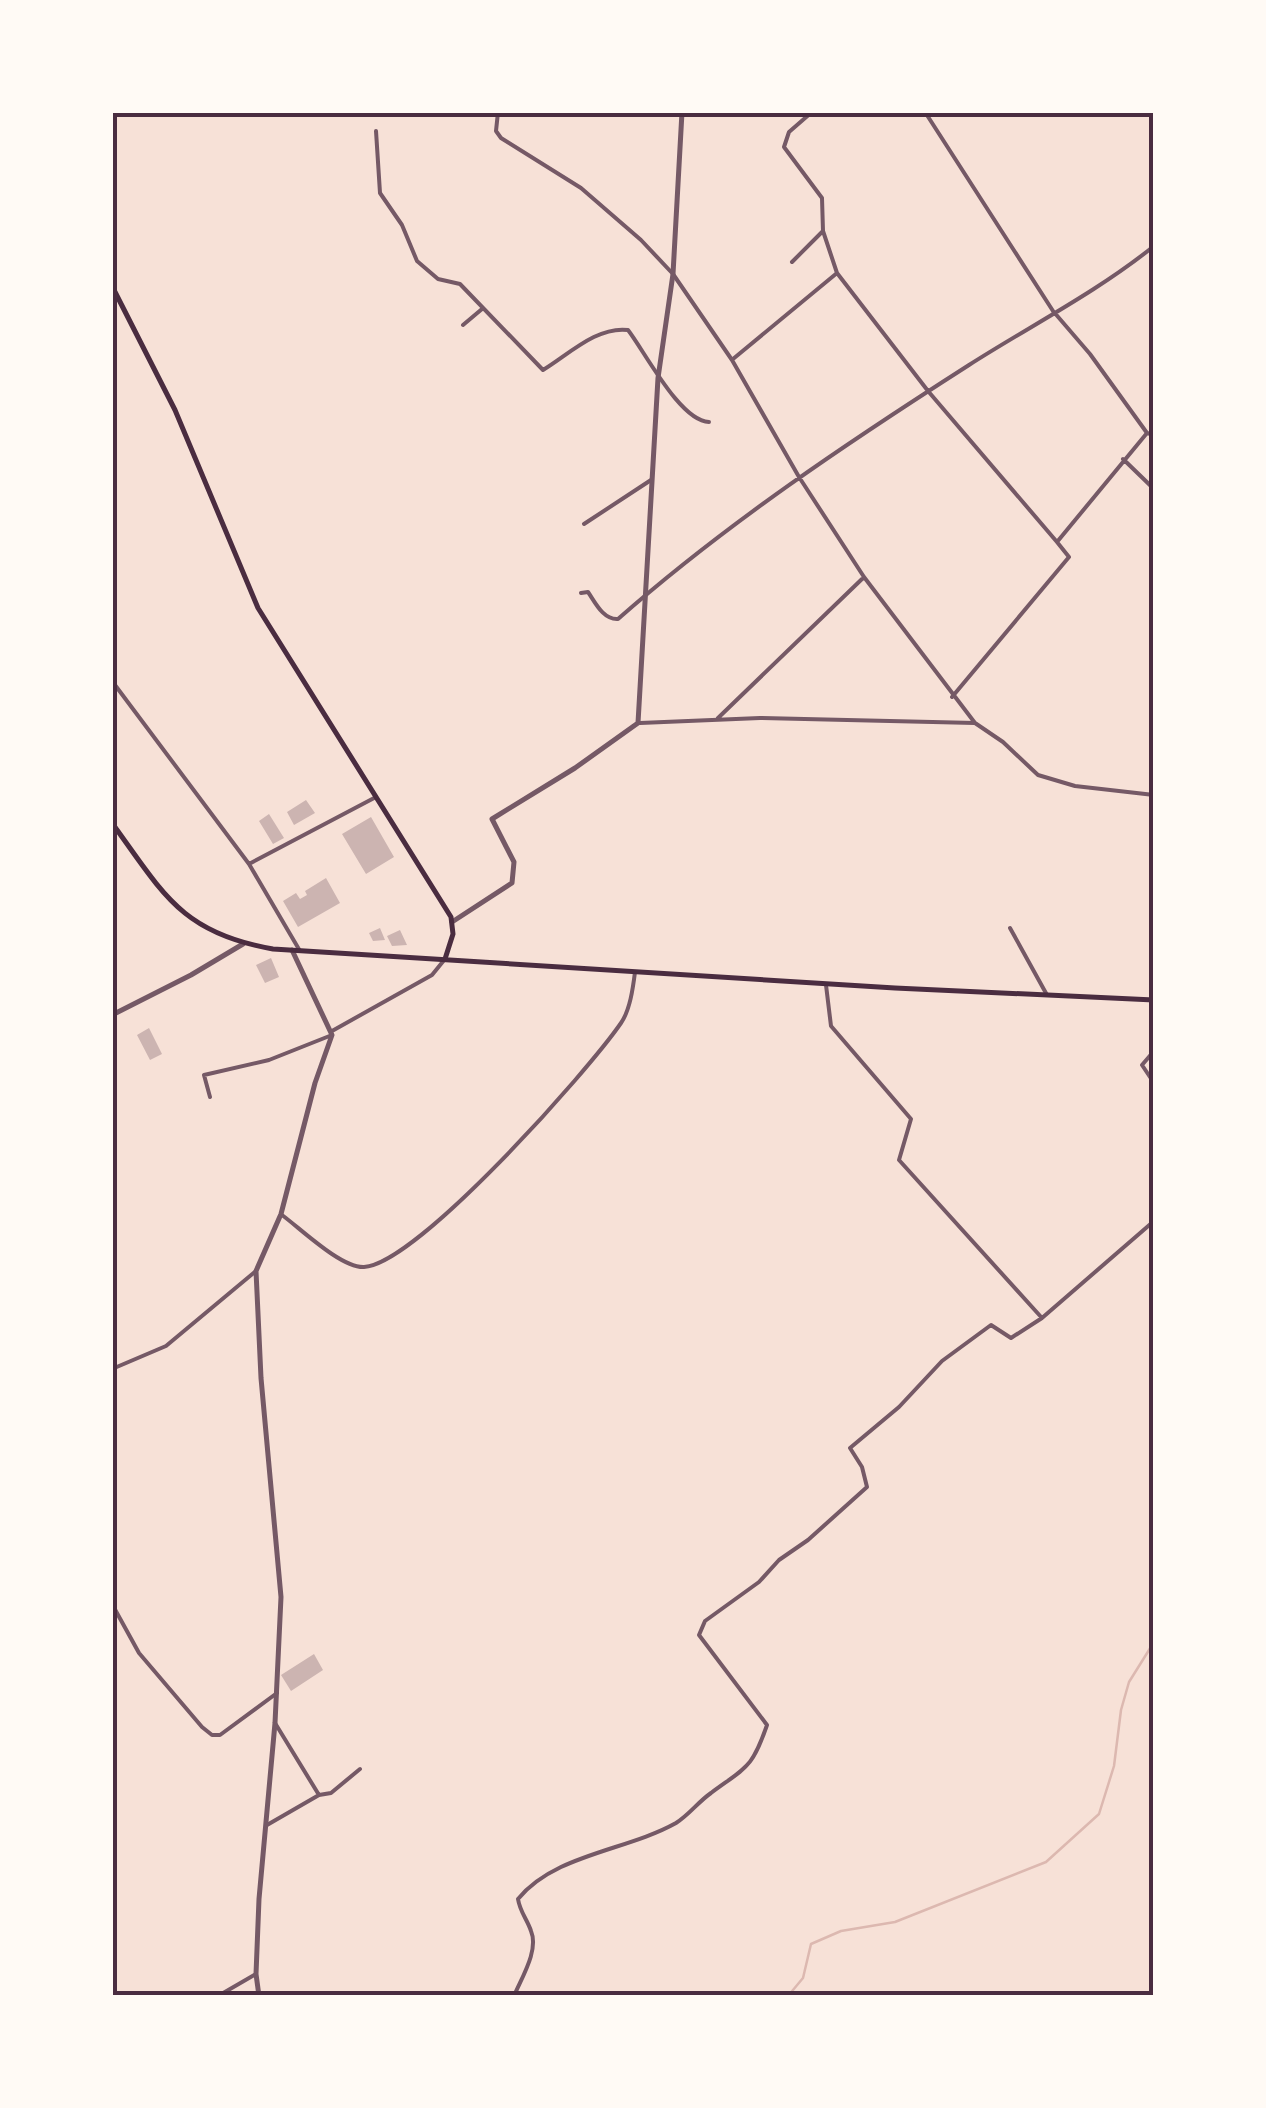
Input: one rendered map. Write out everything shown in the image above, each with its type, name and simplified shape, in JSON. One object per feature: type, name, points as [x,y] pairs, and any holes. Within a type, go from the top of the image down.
[{"type":"main road","points":[[112,286],[175,410],[258,608],[452,922],[453,934],[445,959]]},
{"type":"main road","points":[[112,822],[180,911],[205,929],[243,944],[300,951],[826,984],[1154,1000]]},
{"type":"street","points":[[498,112],[496,132],[502,138],[581,188],[673,274],[732,360],[864,578],[974,723],[1003,742],[1038,776],[1075,786],[1154,795]]},
{"type":"street","points":[[638,723],[658,378],[673,274],[682,112]]},
{"type":"street","points":[[812,112],[789,132],[784,147],[822,198],[823,231],[837,272],[928,391],[1068,557],[952,697]]},
{"type":"street","points":[[925,112],[1054,311],[1146,433],[1154,435]]},
{"type":"street","points":[[376,132],[380,193],[402,225],[417,260],[438,279],[460,284],[542,370],[601,333],[615,328],[628,330],[658,378],[697,420],[708,422]]},
{"type":"street","points":[[792,262],[823,231]]},
{"type":"street","points":[[581,593],[588,592],[612,619],[618,619],[799,476],[1126,268],[1154,246]]},
{"type":"street","points":[[732,360],[837,272]]},
{"type":"street","points":[[463,325],[482,309]]},
{"type":"street","points":[[1057,542],[1146,433]]},
{"type":"street","points":[[1123,458],[1154,489]]},
{"type":"street","points":[[584,524],[652,479]]},
{"type":"street","points":[[718,718],[864,578]]},
{"type":"street","points":[[112,681],[249,864],[300,951]]},
{"type":"street","points":[[452,922],[512,883],[514,862],[492,819],[638,723],[718,718],[974,723]]},
{"type":"street","points":[[249,864],[376,796]]},
{"type":"street","points":[[1010,928],[1047,995]]},
{"type":"street","points":[[112,1016],[243,944]]},
{"type":"street","points":[[259,1996],[256,1974],[281,1597],[261,1378],[256,1272],[281,1214],[332,1033],[292,950]]},
{"type":"street","points":[[210,1096],[204,1075],[269,1060],[332,1033],[432,974],[445,959]]},
{"type":"street","points":[[281,1214],[348,1264],[372,1266],[397,1251],[443,1217],[509,1154],[599,1051],[624,1019],[635,972]]},
{"type":"street","points":[[826,984],[830,1026],[911,1119],[899,1160],[1042,1318]]},
{"type":"street","points":[[1154,1051],[1142,1065],[1154,1083]]},
{"type":"street","points":[[514,1996],[534,1939],[518,1900],[528,1887],[553,1871],[677,1822],[710,1793],[739,1775],[756,1756],[767,1725],[707,1649],[700,1635],[705,1621],[759,1582],[779,1560],[808,1540],[867,1487],[862,1467],[850,1448],[899,1408],[942,1360],[991,1325],[1011,1338],[1042,1318],[1154,1221]]},
{"type":"street","points":[[112,1369],[166,1346],[256,1272]]},
{"type":"street","points":[[112,1604],[139,1653],[212,1735],[220,1735],[277,1693]]},
{"type":"street","points":[[275,1723],[319,1795]]},
{"type":"street","points":[[266,1825],[319,1795],[331,1794],[360,1769]]},
{"type":"street","points":[[218,1996],[256,1974]]},
{"type":"building","points":[[306,800],[315,813],[294,825],[287,812]]},
{"type":"building","points":[[269,814],[284,838],[273,844],[259,821]]},
{"type":"building","points":[[371,817],[394,857],[366,874],[342,834]]},
{"type":"building","points":[[326,878],[340,903],[298,927],[283,901],[296,893],[300,899],[307,895],[305,891]]},
{"type":"building","points":[[380,928],[385,940],[373,941],[369,933]]},
{"type":"building","points":[[400,930],[407,945],[392,946],[387,936]]},
{"type":"building","points":[[271,958],[279,977],[265,983],[256,965]]},
{"type":"building","points":[[149,1028],[162,1054],[150,1060],[137,1035]]},
{"type":"building","points":[[314,1654],[323,1670],[291,1691],[281,1675]]},
{"type":"waterway","points":[[788,1996],[803,1978],[811,1944],[841,1931],[895,1922],[1046,1862],[1099,1814],[1114,1766],[1129,1682],[1154,1642]]}]
